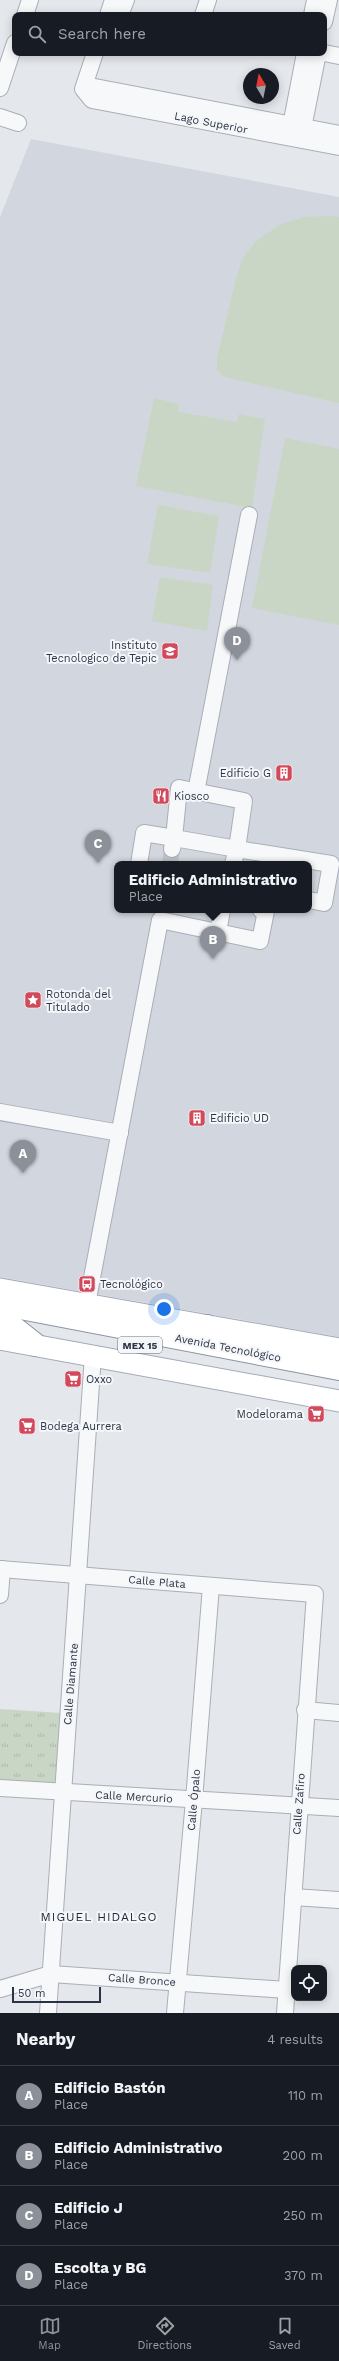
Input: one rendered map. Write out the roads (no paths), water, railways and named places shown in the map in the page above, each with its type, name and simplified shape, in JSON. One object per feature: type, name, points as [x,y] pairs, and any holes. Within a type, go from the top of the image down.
[{"type":"highway","points":[[1,1320],[36,1345]]},
{"type":"highway","name":"Avenida Tecnológico","points":[[1,1320],[164,1335],[339,1369]]},
{"type":"highway","name":"Avenida Tecnológico","points":[[1,1320],[339,1382]]},
{"type":"highway","points":[[164,1335],[207,1326]]},
{"type":"main road","name":"Avenida Tecnológico","points":[[0,1289],[339,1349]]},
{"type":"main road","points":[[36,1345],[339,1402]]},
{"type":"street","points":[[25,12],[30,0]]},
{"type":"street","points":[[109,12],[114,0]]},
{"type":"street","points":[[121,12],[126,0]]},
{"type":"street","points":[[204,12],[208,0]]},
{"type":"street","points":[[313,12],[315,0]]},
{"type":"street","points":[[326,12],[329,0]]},
{"type":"street","points":[[0,88],[12,52]]},
{"type":"street","points":[[327,54],[339,56]]},
{"type":"street","points":[[94,56],[83,89],[90,94],[106,56]]},
{"type":"street","points":[[296,132],[305,56]]},
{"type":"street","points":[[296,132],[317,56]]},
{"type":"street","name":"Lago Superior","points":[[90,94],[296,132],[339,134]]},
{"type":"street","points":[[0,117],[18,123]]},
{"type":"street","name":"Lago Superior","points":[[296,132],[339,147]]},
{"type":"street","points":[[196,792],[249,515]]},
{"type":"street","points":[[173,843],[179,788],[244,801],[235,857]]},
{"type":"street","points":[[139,861],[144,833],[173,843],[235,857],[290,861]]},
{"type":"street","points":[[312,863],[331,864],[324,903],[312,901]]},
{"type":"street","points":[[217,913],[218,932]]},
{"type":"street","points":[[88,1304],[160,915],[218,932],[260,941],[264,913]]},
{"type":"street","points":[[0,1112],[120,1133]]},
{"type":"street","name":"Calle Diamante","points":[[48,2013],[93,1355]]},
{"type":"street","points":[[0,1595],[1,1569]]},
{"type":"street","name":"Calle Plata","points":[[1,1569],[315,1594]]},
{"type":"street","name":"Calle Ópalo","points":[[175,2013],[176,1982],[194,1800],[210,1586]]},
{"type":"street","name":"Calle Zafiro","points":[[285,2013],[305,1710],[315,1594]]},
{"type":"street","points":[[305,1710],[339,1712]]},
{"type":"street","name":"Calle Mercurio","points":[[0,1788],[62,1793],[339,1808]]},
{"type":"street","points":[[293,1897],[339,1900]]},
{"type":"street","name":"Calle Bronce","points":[[0,1989],[51,1974],[287,1990]]},
{"type":"tunnel","points":[[170,861],[172,849]]},
{"type":"place","name":"Instituto Tecnologico de Tepic","points":[[170,651]]},
{"type":"place","name":"Escolta y BG","points":[[237,660]]},
{"type":"place","name":"Edificio G","points":[[284,773]]},
{"type":"place","name":"Kiosco","points":[[161,796]]},
{"type":"place","name":"Edificio J","points":[[98,863]]},
{"type":"place","name":"Edificio Administrativo","points":[[213,959]]},
{"type":"place","name":"Rotonda del Titulado","points":[[33,1000]]},
{"type":"place","name":"Edificio UD","points":[[197,1118]]},
{"type":"place","name":"Edificio Bastón","points":[[23,1173]]},
{"type":"place","name":"Tecnológico","points":[[87,1284]]},
{"type":"place","name":"Oxxo","points":[[73,1379]]},
{"type":"place","name":"Modelorama","points":[[316,1414]]},
{"type":"place","name":"Bodega Aurrera","points":[[27,1426]]},
{"type":"district","name":"MIGUEL HIDALGO","points":[[99,1917]]}]
